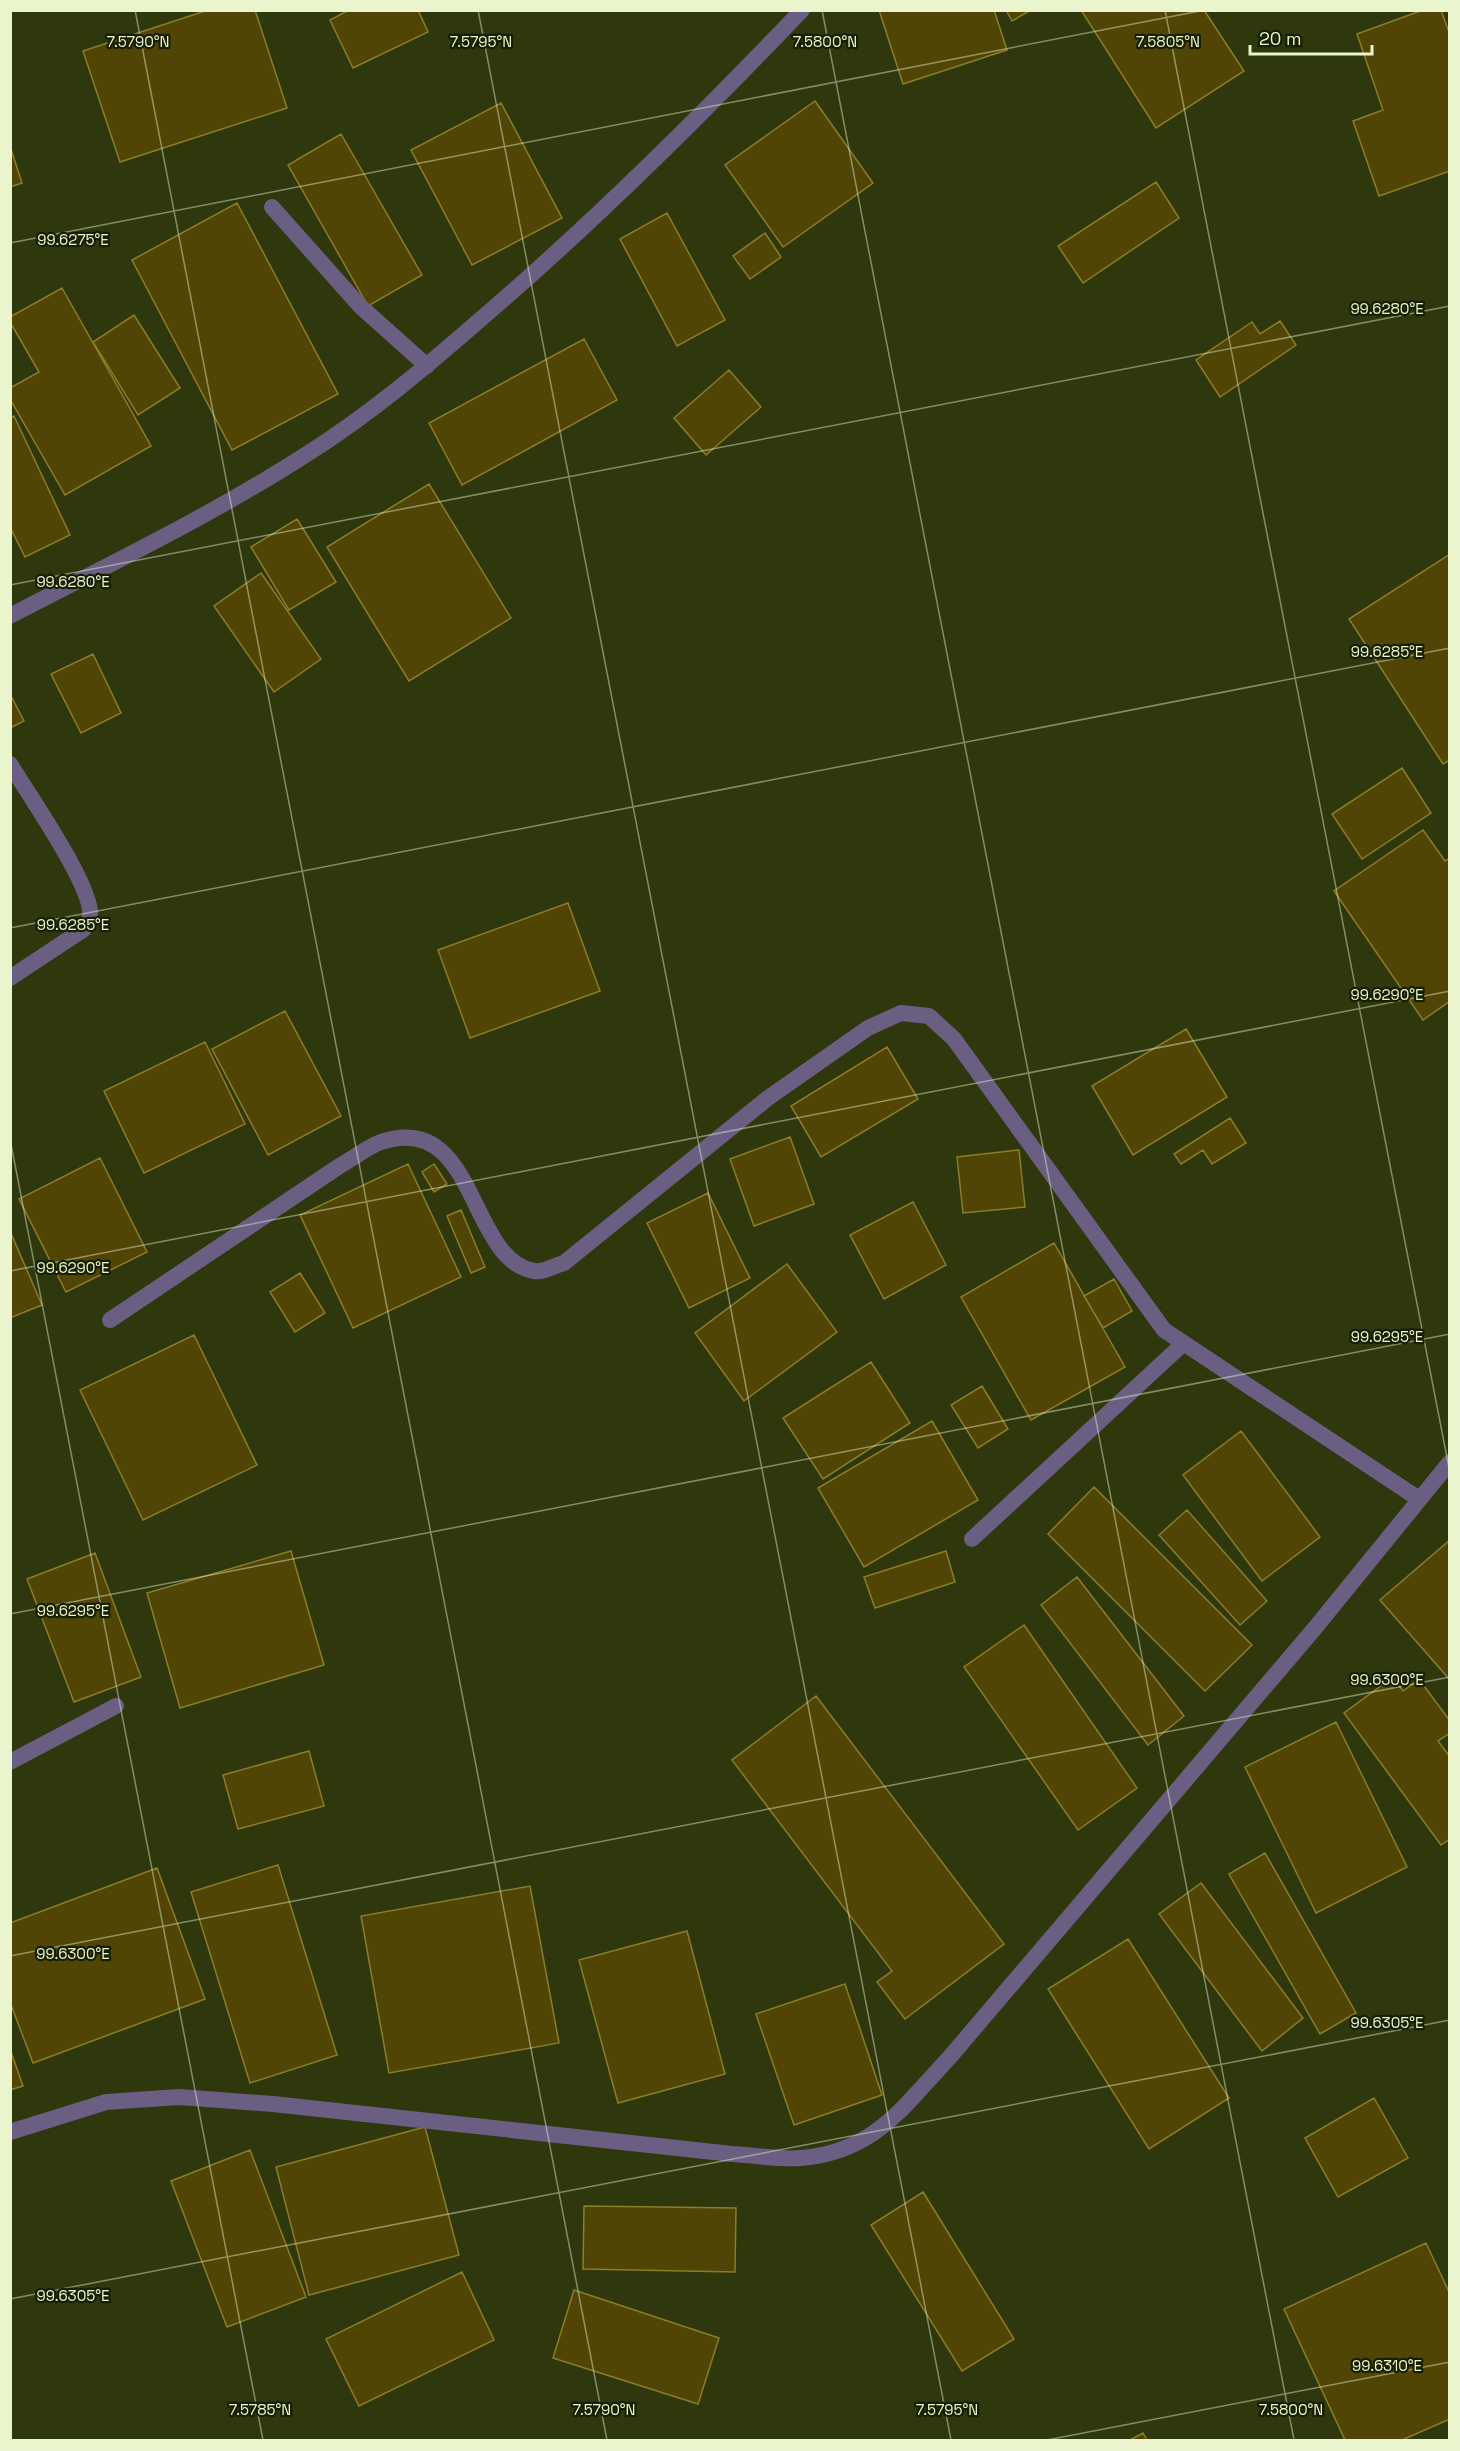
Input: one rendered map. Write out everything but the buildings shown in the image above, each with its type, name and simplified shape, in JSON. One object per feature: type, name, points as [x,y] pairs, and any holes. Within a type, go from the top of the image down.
[{"type":"street","points":[[10,616],[205,515],[309,453],[427,366],[551,260],[740,76],[802,10]]},
{"type":"street","points":[[272,207],[360,306],[427,366]]},
{"type":"street","points":[[10,764],[76,874],[86,894],[90,915],[84,929],[10,978]]},
{"type":"street","points":[[110,1320],[341,1165],[380,1142],[411,1136],[438,1147],[456,1168],[491,1233],[511,1262],[535,1272],[564,1263],[768,1098],[868,1028],[901,1014],[929,1016],[954,1040],[1164,1330],[1419,1499]]},
{"type":"street","points":[[972,1539],[1184,1343]]},
{"type":"street","points":[[10,2132],[106,2102],[179,2097],[273,2104],[732,2154],[801,2158],[854,2146],[886,2125],[949,2058],[1315,1628],[1449,1462]]},
{"type":"street","points":[[10,1762],[116,1706]]}]
